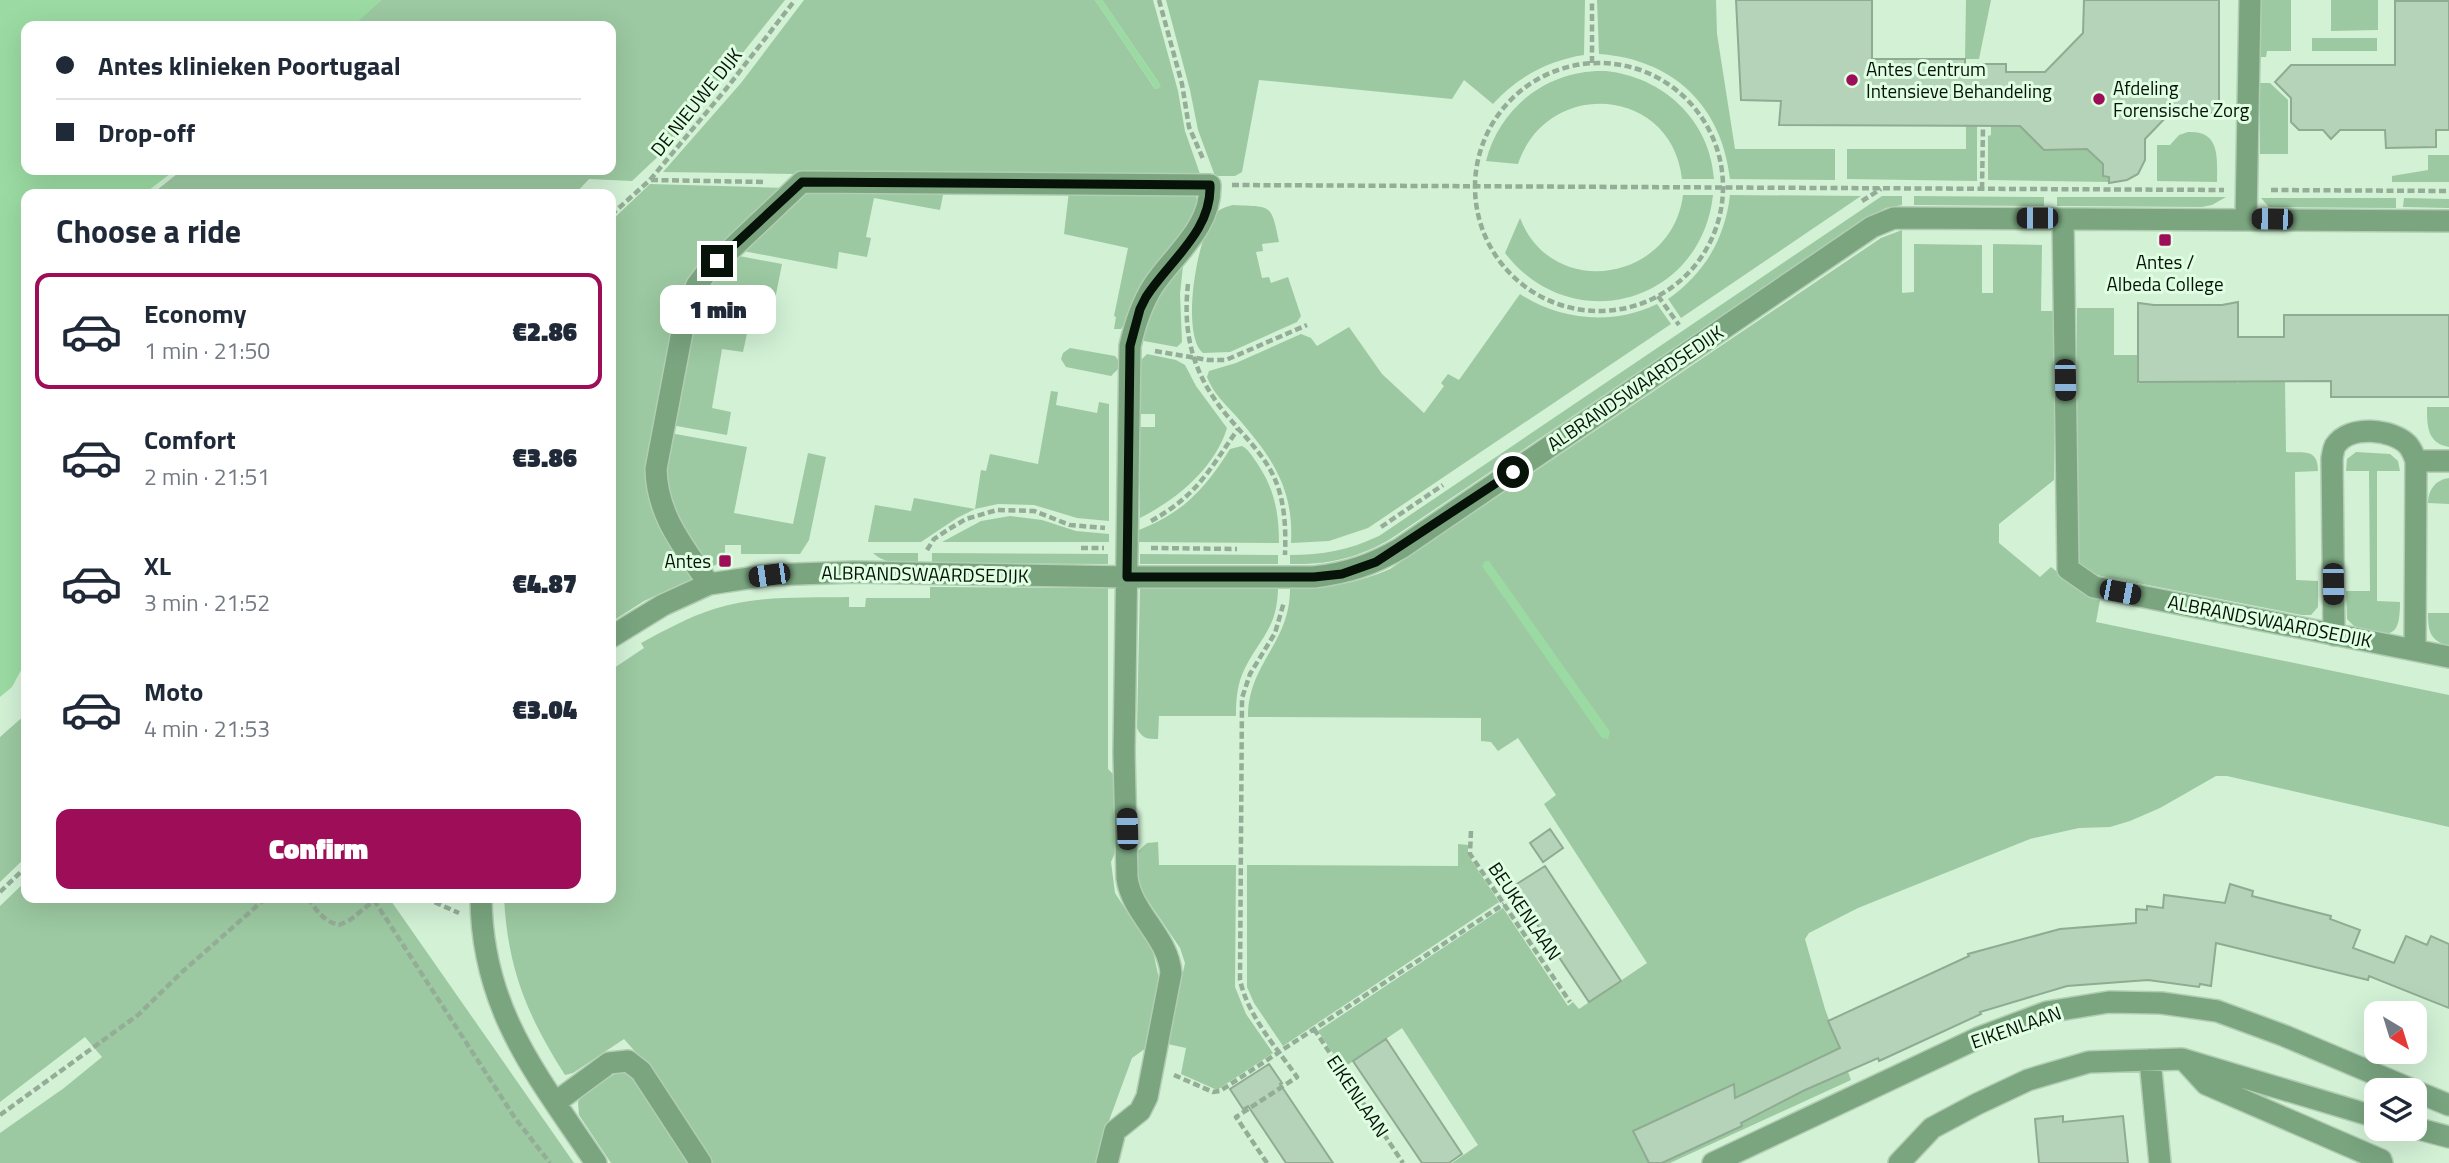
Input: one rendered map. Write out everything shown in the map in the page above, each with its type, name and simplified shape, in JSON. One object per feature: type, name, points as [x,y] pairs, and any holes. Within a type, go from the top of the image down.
[{"type":"street","points":[[2246,219],[2250,0]]},
{"type":"street","points":[[709,584],[668,520],[660,504],[657,488],[656,469],[686,311],[696,285],[706,273],[802,182],[1210,185],[1210,200],[1201,225],[1146,297],[1130,346],[1124,753],[1127,878],[1130,895],[1167,953],[1171,973],[1144,1105],[1136,1115],[1115,1130],[1107,1163]]},
{"type":"street","name":"ALBRANDSWAARDSEDIJK","points":[[616,634],[663,605],[709,584],[769,575],[814,572],[1127,577],[1285,577],[1342,574],[1376,562],[1401,548],[1880,223],[1904,217],[2449,221]]},
{"type":"street","name":"ALBRANDSWAARDSEDIJK","points":[[2063,219],[2068,569],[2094,587],[2449,657]]},
{"type":"street","points":[[2334,635],[2332,458],[2336,446],[2357,433],[2387,433],[2411,447],[2416,461],[2415,649]]},
{"type":"street","points":[[2416,461],[2449,461]]},
{"type":"street","points":[[481,908],[497,999],[522,1053],[596,1163]]},
{"type":"street","name":"EIKENLAAN","points":[[1713,1163],[1978,1038],[2047,1012],[2109,1002],[2161,1003],[2217,1011],[2383,1078]]},
{"type":"street","points":[[2182,1059],[2206,1084],[2381,1160],[2382,1163]]},
{"type":"street","points":[[1899,1163],[1932,1128],[2028,1080],[2089,1062],[2182,1059],[2364,1113]]},
{"type":"street","points":[[555,1102],[609,1063],[628,1060],[641,1071],[701,1163]]},
{"type":"street","points":[[2150,1060],[2160,1163]]},
{"type":"street","name":"EIKENLAAN","points":[[2427,1096],[2449,1105]]},
{"type":"street","points":[[2427,1132],[2449,1138]]},
{"type":"path","name":"DE NIEUWE DIJK","points":[[616,211],[650,180],[795,0]]},
{"type":"path","points":[[1160,0],[1182,84],[1189,127],[1205,165],[1210,185],[2449,191]]},
{"type":"path","points":[[1592,0],[1592,63]]},
{"type":"path","points":[[1592,63],[1637,68],[1672,87],[1687,99],[1709,130],[1721,167],[1723,187],[1719,214],[1703,253],[1683,277],[1658,296],[1632,306],[1590,310],[1558,303],[1531,289],[1509,272],[1488,241],[1475,210],[1474,187],[1484,140],[1509,102],[1528,85],[1550,73],[1592,63]]},
{"type":"path","points":[[1982,188],[1983,127]]},
{"type":"path","points":[[650,180],[802,182]]},
{"type":"path","points":[[1859,203],[1882,188]]},
{"type":"path","points":[[1184,246],[1190,260],[1186,299],[1192,357],[1207,390],[1264,459],[1280,493],[1285,514],[1285,577],[1280,621],[1250,674],[1242,698],[1240,980],[1251,1010],[1297,1077],[1236,1117],[1267,1163]]},
{"type":"path","points":[[1658,296],[1679,325],[1690,318]]},
{"type":"path","points":[[1130,346],[1216,361],[1226,360],[1307,326]]},
{"type":"path","points":[[1074,548],[1128,538],[1176,506],[1199,486],[1238,429]]},
{"type":"path","points":[[1370,534],[1450,480]]},
{"type":"path","points":[[922,573],[925,554],[934,539],[966,519],[998,510],[1034,511],[1070,525],[1128,538],[1246,549]]},
{"type":"path","points":[[929,548],[942,548]]},
{"type":"path","points":[[1272,549],[1285,549]]},
{"type":"path","name":"BEUKENLAAN","points":[[1471,831],[1470,854],[1570,1002]]},
{"type":"path","points":[[0,892],[21,872]]},
{"type":"path","points":[[0,1115],[138,1015],[260,903]]},
{"type":"path","points":[[311,903],[328,922],[339,926],[371,903]]},
{"type":"path","points":[[379,903],[501,1097],[550,1163]]},
{"type":"path","points":[[435,903],[450,910],[481,908]]},
{"type":"path","points":[[1152,1071],[1180,1077],[1217,1092],[1504,904]]},
{"type":"path","name":"EIKENLAAN","points":[[1314,1029],[1403,1163]]},
{"type":"shaded area","points":[[0,0],[381,0],[358,21],[21,21],[21,175],[169,175],[150,189],[21,189],[21,670],[12,687],[0,697]]},
{"type":"shaded area","points":[[381,0],[785,0],[666,149],[632,181],[589,179],[580,189],[158,189],[176,175],[616,175],[616,21],[358,21]]},
{"type":"shaded area","points":[[804,0],[1095,0],[1155,89],[1158,89],[1159,83],[1102,0],[1153,0],[1178,91],[1185,131],[1200,174],[992,177],[663,172],[741,83]]},
{"type":"shaded area","points":[[1095,0],[1102,0],[1161,86],[1158,89],[1155,89]]},
{"type":"shaded area","points":[[1166,0],[1585,0],[1584,55],[1558,61],[1534,72],[1512,86],[1493,104],[1464,80],[1452,99],[1259,80],[1242,172],[1235,176],[1215,176],[1198,130]]},
{"type":"shaded area","points":[[1597,0],[1716,0],[1717,34],[1735,149],[1835,149],[1835,180],[1730,179],[1717,129],[1705,109],[1689,91],[1671,76],[1650,65],[1599,54]]},
{"type":"shaded area","points":[[1966,0],[1991,0],[1979,59],[1965,59]]},
{"type":"shaded area","points":[[2260,0],[2291,0],[2291,51],[2267,51],[2266,57],[2260,57]]},
{"type":"shaded area","points":[[2331,0],[2378,0],[2378,30],[2331,31]]},
{"type":"shaded area","points":[[2312,38],[2377,38],[2377,51],[2312,51]]},
{"type":"shaded area","points":[[1606,71],[1646,82],[1680,105],[1703,138],[1711,158],[1714,179],[1682,179],[1673,148],[1656,125],[1633,110],[1607,104],[1580,106],[1554,117],[1533,136],[1518,164],[1486,161],[1503,123],[1530,95],[1565,76]]},
{"type":"shaded area","points":[[2260,83],[2270,83],[2288,100],[2288,154],[2260,154]]},
{"type":"shaded area","points":[[1966,126],[1977,126],[1977,181],[1847,179],[1847,149],[1966,149]]},
{"type":"shaded area","points":[[1991,126],[2018,126],[2073,135],[2103,164],[2103,176],[2109,177],[2109,182],[1988,180],[1988,136],[1991,135]]},
{"type":"shaded area","points":[[2199,133],[2212,141],[2217,156],[2217,182],[2157,181],[2157,145],[2170,145],[2179,135]]},
{"type":"shaded area","points":[[2428,155],[2449,155],[2449,182],[2392,182],[2392,176],[2428,170]]},
{"type":"shaded area","points":[[650,184],[786,188],[704,264],[651,456],[692,579],[644,601],[616,619],[616,216]]},
{"type":"shaded area","points":[[944,190],[940,210],[874,198],[866,237],[871,238],[867,257],[839,252],[837,269],[738,250],[803,191]]},
{"type":"shaded area","points":[[1069,191],[1194,194],[1199,202],[1198,210],[1121,329],[1114,329],[1114,316],[1128,248],[1064,234]]},
{"type":"shaded area","points":[[1683,195],[1713,195],[1703,232],[1685,262],[1659,284],[1629,297],[1597,301],[1564,296],[1532,280],[1505,253],[1520,218],[1536,244],[1557,262],[1583,270],[1609,270],[1635,262],[1657,247],[1674,224]]},
{"type":"shaded area","points":[[1730,195],[1861,196],[1681,318],[1668,299],[1692,278],[1711,254],[1723,226]]},
{"type":"shaded area","points":[[1882,196],[1902,196],[1902,205],[1886,208],[1865,219],[1392,538],[1367,551],[1343,559],[1290,564],[1290,555],[1336,551],[1379,536]]},
{"type":"shaded area","points":[[1914,196],[2044,197],[2044,206],[1914,205]]},
{"type":"shaded area","points":[[2057,197],[2226,197],[2202,207],[2057,206]]},
{"type":"shaded area","points":[[2261,198],[2396,198],[2396,208],[2269,207]]},
{"type":"shaded area","points":[[2404,198],[2449,199],[2449,208],[2403,207]]},
{"type":"shaded area","points":[[1233,205],[1263,207],[1271,214],[1279,242],[1262,244],[1263,251],[1256,252],[1262,278],[1269,277],[1271,283],[1288,277],[1301,316],[1297,322],[1230,352],[1203,353],[1196,343],[1193,326],[1192,305],[1198,260],[1210,222],[1218,211]]},
{"type":"shaded area","points":[[1902,230],[1902,293],[1914,292],[1914,244],[1982,245],[1982,293],[1993,293],[1993,244],[2042,245],[2041,311],[2056,311],[2054,480],[1999,524],[1999,543],[2040,577],[2051,567],[2089,597],[2100,600],[2096,622],[2449,695],[2449,827],[2227,776],[2216,776],[2160,808],[2130,821],[2110,827],[2079,828],[2030,839],[1858,908],[1809,933],[1805,939],[1825,1009],[1851,1080],[1670,1163],[1452,1163],[1478,1145],[1402,1028],[1343,1068],[1318,1031],[1503,908],[1568,1006],[1573,1002],[1579,1009],[1647,963],[1544,804],[1556,795],[1518,738],[1498,751],[1491,742],[1481,741],[1481,718],[1248,717],[1255,682],[1283,625],[1290,589],[1341,584],[1390,569],[1881,238]]},
{"type":"shaded area","points":[[734,255],[782,264],[770,325],[695,310],[697,300]]},
{"type":"shaded area","points":[[1179,265],[1183,266],[1180,294],[1182,342],[1177,347],[1144,341],[1143,332],[1149,312]]},
{"type":"shaded area","points":[[1520,294],[1552,310],[1586,317],[1622,315],[1657,304],[1671,324],[1368,528],[1329,541],[1291,543],[1289,505],[1278,474],[1260,445],[1213,388],[1207,377],[1209,371],[1236,363],[1301,334],[1311,338],[1317,346],[1349,327],[1382,374],[1424,413],[1444,386],[1441,383],[1448,374],[1459,380]]},
{"type":"shaded area","points":[[2077,308],[2114,308],[2114,355],[2138,355],[2138,385],[2139,382],[2237,381],[2238,384],[2285,381],[2286,452],[2313,455],[2318,471],[2295,472],[2296,580],[2318,581],[2318,607],[2311,615],[2091,574],[2076,561]]},
{"type":"shaded area","points":[[693,318],[748,329],[743,352],[722,349],[712,408],[731,412],[727,435],[671,425]]},
{"type":"shaded area","points":[[1070,348],[1115,356],[1120,367],[1111,376],[1066,367],[1061,359],[1063,353]]},
{"type":"shaded area","points":[[1147,354],[1176,360],[1185,365],[1196,386],[1227,428],[1221,443],[1204,469],[1167,502],[1140,518],[1140,427],[1155,427],[1155,414],[1140,414],[1140,361]]},
{"type":"shaded area","points":[[1051,391],[1058,392],[1056,405],[1097,413],[1099,402],[1109,404],[1109,521],[1077,518],[1034,505],[998,504],[975,509],[981,470],[986,471],[990,454],[1038,464]]},
{"type":"shaded area","points":[[2427,407],[2449,407],[2449,447],[2432,438],[2428,427]]},
{"type":"shaded area","points":[[670,433],[747,447],[734,513],[793,524],[808,453],[826,457],[809,540],[800,554],[741,554],[741,545],[725,545],[725,554],[719,554],[719,563],[712,567],[704,560],[680,528],[664,492]]},
{"type":"shaded area","points":[[1242,446],[1249,451],[1263,472],[1271,491],[1277,511],[1279,543],[1139,542],[1139,530],[1181,507],[1212,476],[1230,449]]},
{"type":"shaded area","points":[[2356,452],[2390,454],[2398,461],[2400,471],[2377,471],[2377,601],[2400,602],[2398,624],[2390,633],[2354,626],[2347,619],[2346,591],[2370,591],[2369,471],[2346,471],[2347,459]]},
{"type":"shaded area","points":[[2449,478],[2449,504],[2428,503],[2433,486]]},
{"type":"shaded area","points":[[914,498],[975,509],[921,542],[868,542],[875,505],[911,511]]},
{"type":"shaded area","points":[[1010,516],[1042,520],[1076,531],[1109,534],[1109,542],[942,542],[981,521]]},
{"type":"shaded area","points":[[873,553],[918,553],[918,562],[889,561]]},
{"type":"shaded area","points":[[932,553],[1108,554],[1108,564],[932,563]]},
{"type":"shaded area","points":[[1140,554],[1278,555],[1278,564],[1140,564]]},
{"type":"shaded area","points":[[1485,561],[1489,561],[1610,732],[1608,739],[1602,738],[1482,566]]},
{"type":"shaded area","points":[[930,587],[1108,588],[1108,769],[1115,776],[1117,848],[1111,862],[1115,893],[1153,951],[1159,979],[1146,1048],[1132,1058],[1103,1137],[1098,1163],[711,1163],[647,1065],[624,1039],[573,1073],[565,1075],[540,1032],[522,991],[510,948],[504,903],[616,903],[616,667],[644,648],[641,643],[695,616],[747,601],[849,597],[849,607],[865,607],[866,598],[930,598]]},
{"type":"shaded area","points":[[1140,588],[1278,589],[1271,623],[1240,680],[1236,716],[1159,716],[1158,739],[1146,738],[1139,732]]},
{"type":"shaded area","points":[[2428,613],[2449,613],[2449,646],[2431,634]]},
{"type":"shaded area","points":[[21,718],[21,862],[0,882],[0,737]]},
{"type":"shaded area","points":[[1158,842],[1159,865],[1236,865],[1235,987],[1246,1014],[1273,1053],[1217,1090],[1181,1074],[1186,1048],[1168,1044],[1185,963],[1180,948],[1138,886],[1137,852],[1147,843]]},
{"type":"shaded area","points":[[1458,844],[1468,845],[1468,855],[1499,902],[1283,1046],[1254,1003],[1247,987],[1247,865],[1458,866]]},
{"type":"shaded area","points":[[21,886],[21,903],[392,903],[574,1163],[0,1163],[0,1133],[64,1088],[102,1057],[85,1037],[0,1102],[0,906]]},
{"type":"shaded area","points":[[619,1071],[632,1073],[692,1163],[611,1163],[579,1115],[578,1102],[583,1094]]},
{"type":"building","points":[[1736,0],[1872,0],[1872,59],[1965,59],[1965,64],[2006,64],[2006,72],[2045,72],[2083,33],[2084,0],[2219,0],[2219,113],[2170,113],[2145,139],[2145,160],[2138,174],[2127,180],[2109,183],[2109,177],[2103,176],[2103,164],[2087,149],[2044,150],[2020,126],[1779,125],[1781,101],[1741,100]]},
{"type":"building","points":[[2395,1],[2449,1],[2449,130],[2436,130],[2436,147],[2386,148],[2385,130],[2340,130],[2331,139],[2323,130],[2299,130],[2291,122],[2291,98],[2275,82],[2291,65],[2395,65]]},
{"type":"building","points":[[2238,302],[2238,337],[2284,337],[2284,315],[2449,315],[2449,397],[2331,397],[2331,381],[2138,382],[2138,303],[2222,305]]},
{"type":"building","points":[[1550,829],[1563,848],[1543,862],[1530,843]]},
{"type":"building","points":[[1545,866],[1621,981],[1589,1002],[1512,887]]},
{"type":"building","points":[[2230,884],[2253,891],[2252,896],[2331,916],[2330,919],[2360,930],[2353,948],[2394,963],[2406,936],[2427,945],[2431,936],[2449,944],[2449,1008],[2369,976],[2368,980],[2216,943],[2211,986],[2200,984],[2199,987],[2148,980],[2067,986],[1980,1012],[1981,1014],[1879,1061],[1878,1058],[1805,1090],[1741,1123],[1742,1126],[1662,1163],[1649,1163],[1633,1131],[1734,1084],[1735,1098],[1840,1048],[1828,1021],[1969,956],[1968,954],[2060,929],[2136,923],[2136,909],[2147,910],[2147,906],[2163,908],[2164,895],[2225,903]]},
{"type":"building","points":[[1386,1039],[1462,1154],[1449,1163],[1422,1163],[1353,1061]]},
{"type":"building","points":[[1269,1064],[1333,1163],[1286,1163],[1248,1106],[1243,1109],[1230,1089]]},
{"type":"building","points":[[2063,1116],[2063,1122],[2123,1116],[2128,1163],[2039,1163],[2035,1119]]},
{"type":"place","name":"Antes Centrum Intensieve Behandeling","points":[[1852,80]]},
{"type":"place","name":"Afdeling Forensische Zorg","points":[[2099,99]]},
{"type":"place","name":"Antes / Albeda College","points":[[2165,240]]},
{"type":"place","name":"Antes","points":[[725,561]]},
{"type":"route","points":[[717,261],[802,182],[1210,185],[1210,200],[1201,225],[1146,297],[1130,346],[1127,577],[1314,577],[1342,574],[1376,562],[1401,548],[1513,472]]}]
